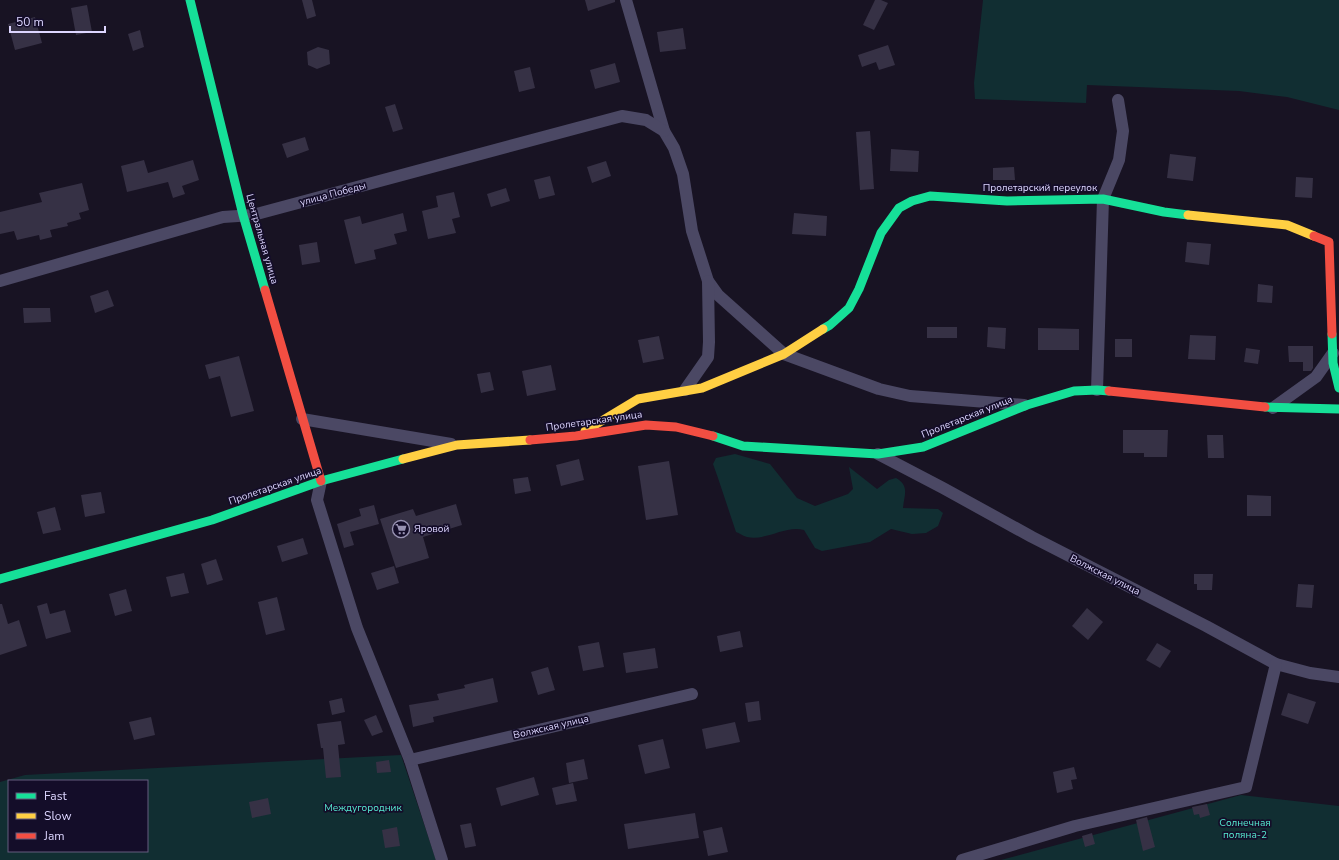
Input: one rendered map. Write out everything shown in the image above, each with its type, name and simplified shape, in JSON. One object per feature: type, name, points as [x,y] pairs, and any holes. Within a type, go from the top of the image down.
[{"type":"street","name":"Центральная улица","points":[[190,0],[243,215],[321,481]]},
{"type":"street","points":[[626,0],[664,131],[674,148],[683,174],[692,231],[708,280],[708,357],[685,390]]},
{"type":"street","points":[[1097,390],[1104,199],[1119,160],[1122,131],[1118,100]]},
{"type":"street","name":"улица Победы","points":[[0,281],[223,217],[253,215],[622,116],[646,120],[664,131]]},
{"type":"street","name":"Пролетарский переулок","points":[[576,436],[638,399],[702,388],[784,354],[830,325],[848,308],[859,289],[881,233],[899,208],[912,201],[930,196],[1007,201],[1104,199],[1164,212],[1287,225],[1334,242],[1333,363],[1339,388]]},
{"type":"street","points":[[708,280],[718,294],[784,354],[879,389],[910,396],[1027,405]]},
{"type":"street","points":[[1273,408],[1316,378],[1333,353]]},
{"type":"street","name":"Пролетарская улица","points":[[0,579],[212,520],[321,481],[457,446],[576,436],[646,425],[676,427],[706,434],[743,446],[878,454],[922,447],[1027,405],[1074,391],[1097,390],[1273,408],[1339,408]]},
{"type":"street","points":[[302,419],[457,446]]},
{"type":"street","name":"Волжская улица","points":[[878,454],[1032,537],[1206,626],[1276,664],[1310,673],[1339,677]]},
{"type":"street","points":[[321,481],[317,500],[355,620],[410,760],[442,860]]},
{"type":"street","points":[[962,860],[1075,826],[1246,787],[1276,664]]},
{"type":"street","name":"Волжская улица","points":[[410,760],[692,694]]},
{"type":"green space","points":[[983,0],[1339,0],[1339,110],[1287,97],[1239,91],[1087,85],[1086,103],[975,99],[974,83]]},
{"type":"green space","points":[[735,454],[770,464],[797,498],[815,506],[848,494],[853,489],[849,467],[877,489],[889,480],[896,478],[900,481],[905,488],[903,508],[938,509],[943,513],[938,526],[926,533],[912,534],[891,529],[870,542],[822,551],[815,548],[804,530],[790,530],[754,538],[747,537],[736,532],[713,464],[716,458]]},
{"type":"green space","name":"Междугородник","points":[[401,755],[436,860],[0,860],[0,782],[25,775]]},
{"type":"green space","name":"Солнечная поляна-2","points":[[1241,795],[1339,806],[1339,860],[1001,860]]},
{"type":"building","points":[[302,0],[312,0],[316,16],[307,19]]},
{"type":"building","points":[[585,0],[615,0],[615,2],[588,11]]},
{"type":"building","points":[[875,0],[881,0],[888,3],[874,30],[863,25]]},
{"type":"building","points":[[87,5],[92,32],[76,35],[71,8]]},
{"type":"building","points":[[35,17],[42,43],[15,50],[8,24]]},
{"type":"building","points":[[683,28],[686,49],[660,52],[657,32]]},
{"type":"building","points":[[140,30],[144,47],[133,51],[128,34]]},
{"type":"building","points":[[888,45],[895,65],[879,70],[876,62],[862,67],[858,55]]},
{"type":"building","points":[[318,47],[329,50],[330,64],[317,69],[308,65],[307,52]]},
{"type":"building","points":[[615,63],[620,82],[595,89],[590,70]]},
{"type":"building","points":[[530,67],[535,88],[519,92],[514,71]]},
{"type":"building","points":[[395,104],[403,129],[393,132],[385,107]]},
{"type":"building","points":[[870,131],[874,189],[860,190],[856,132]]},
{"type":"building","points":[[305,137],[309,150],[287,158],[282,144]]},
{"type":"building","points":[[891,149],[919,151],[918,172],[890,171]]},
{"type":"building","points":[[1170,154],[1196,157],[1193,181],[1167,178]]},
{"type":"building","points":[[144,160],[148,173],[193,160],[199,180],[182,186],[185,194],[173,198],[168,182],[127,192],[121,166]]},
{"type":"building","points":[[606,161],[611,176],[592,183],[587,167]]},
{"type":"building","points":[[1014,167],[1015,180],[993,180],[993,168]]},
{"type":"building","points":[[550,176],[555,195],[539,199],[534,180]]},
{"type":"building","points":[[1296,177],[1313,178],[1312,198],[1295,197]]},
{"type":"building","points":[[82,183],[89,210],[79,213],[81,219],[67,223],[68,226],[50,230],[52,237],[40,240],[39,235],[17,240],[14,231],[0,234],[0,212],[42,202],[39,193]]},
{"type":"building","points":[[506,188],[510,201],[491,207],[487,194]]},
{"type":"building","points":[[454,192],[460,217],[452,219],[456,233],[428,239],[422,211],[438,207],[436,196]]},
{"type":"building","points":[[403,213],[407,231],[394,234],[397,244],[374,250],[376,259],[355,264],[344,220],[360,216],[362,224]]},
{"type":"building","points":[[794,213],[827,216],[826,236],[792,234]]},
{"type":"building","points":[[317,242],[320,262],[302,265],[299,245]]},
{"type":"building","points":[[1187,242],[1211,244],[1209,265],[1185,262]]},
{"type":"building","points":[[1258,284],[1273,286],[1272,303],[1257,302]]},
{"type":"building","points":[[108,290],[114,306],[95,313],[90,296]]},
{"type":"building","points":[[23,308],[50,308],[51,322],[24,323]]},
{"type":"building","points":[[927,327],[957,327],[957,338],[927,338]]},
{"type":"building","points":[[988,327],[1006,328],[1005,349],[987,347]]},
{"type":"building","points":[[1038,328],[1079,329],[1079,350],[1038,350]]},
{"type":"building","points":[[1190,335],[1216,336],[1215,360],[1188,359]]},
{"type":"building","points":[[659,336],[664,359],[643,363],[638,340]]},
{"type":"building","points":[[1115,339],[1132,339],[1132,357],[1115,357]]},
{"type":"building","points":[[1288,346],[1313,346],[1313,368],[1311,371],[1303,371],[1303,362],[1289,362]]},
{"type":"building","points":[[1246,348],[1260,350],[1258,364],[1244,362]]},
{"type":"building","points":[[239,356],[254,411],[231,417],[220,376],[209,379],[205,365]]},
{"type":"building","points":[[551,365],[556,390],[527,396],[522,371]]},
{"type":"building","points":[[490,372],[494,390],[481,393],[477,374]]},
{"type":"building","points":[[1123,430],[1168,430],[1167,457],[1144,457],[1144,453],[1123,453]]},
{"type":"building","points":[[1207,435],[1223,435],[1224,458],[1208,458]]},
{"type":"building","points":[[579,459],[584,480],[561,486],[556,465]]},
{"type":"building","points":[[669,461],[678,515],[646,520],[638,466]]},
{"type":"building","points":[[528,477],[531,491],[515,494],[513,479]]},
{"type":"building","points":[[101,492],[105,513],[85,517],[81,495]]},
{"type":"building","points":[[1247,495],[1271,496],[1271,516],[1247,516]]},
{"type":"building","points":[[456,504],[462,525],[423,537],[429,558],[396,568],[380,519],[413,509],[416,516]]},
{"type":"building","points":[[374,505],[379,524],[350,532],[354,545],[344,548],[337,524],[361,516],[359,509]]},
{"type":"building","points":[[55,507],[61,530],[43,534],[37,512]]},
{"type":"building","points":[[303,538],[308,554],[282,562],[277,546]]},
{"type":"building","points":[[216,559],[223,580],[207,585],[201,564]]},
{"type":"building","points":[[394,566],[399,583],[377,590],[371,573]]},
{"type":"building","points":[[184,573],[189,593],[171,597],[166,577]]},
{"type":"building","points":[[1194,574],[1213,574],[1212,590],[1197,590],[1197,584],[1194,584]]},
{"type":"building","points":[[1298,584],[1314,585],[1312,608],[1296,607]]},
{"type":"building","points":[[126,589],[132,611],[115,616],[109,594]]},
{"type":"building","points":[[277,597],[285,630],[266,635],[258,602]]},
{"type":"building","points":[[47,603],[50,614],[65,610],[71,632],[46,639],[37,606]]},
{"type":"building","points":[[0,604],[2,604],[8,624],[19,620],[27,646],[0,655]]},
{"type":"building","points":[[1087,608],[1103,622],[1088,640],[1072,626]]},
{"type":"building","points":[[740,631],[743,647],[720,652],[717,636]]},
{"type":"building","points":[[599,642],[604,667],[583,671],[578,646]]},
{"type":"building","points":[[1157,643],[1171,651],[1160,668],[1146,660]]},
{"type":"building","points":[[655,648],[658,668],[626,673],[623,653]]},
{"type":"building","points":[[548,667],[555,690],[538,695],[531,672]]},
{"type":"building","points":[[493,678],[498,702],[433,717],[434,722],[413,727],[409,705],[439,700],[437,694],[465,688],[464,685]]},
{"type":"building","points":[[1288,693],[1316,702],[1308,724],[1281,715]]},
{"type":"building","points":[[342,698],[345,712],[332,715],[329,701]]},
{"type":"building","points":[[759,701],[761,720],[748,722],[745,703]]},
{"type":"building","points":[[376,715],[383,732],[372,736],[364,720]]},
{"type":"building","points":[[151,717],[155,735],[134,740],[129,722]]},
{"type":"building","points":[[341,721],[345,744],[338,745],[341,777],[326,778],[323,748],[321,748],[317,724]]},
{"type":"building","points":[[735,722],[740,742],[706,749],[702,729]]},
{"type":"building","points":[[663,739],[670,768],[645,774],[638,745]]},
{"type":"building","points":[[584,759],[588,779],[569,783],[566,763]]},
{"type":"building","points":[[389,760],[391,772],[377,773],[376,762]]},
{"type":"building","points":[[1074,767],[1077,779],[1071,780],[1073,789],[1057,793],[1053,772]]},
{"type":"building","points":[[534,777],[539,795],[501,806],[496,788]]},
{"type":"building","points":[[573,783],[577,801],[556,805],[552,788]]},
{"type":"building","points":[[268,798],[271,814],[252,818],[249,802]]},
{"type":"building","points":[[1207,804],[1210,815],[1200,818],[1199,814],[1194,815],[1192,807]]},
{"type":"building","points":[[695,813],[699,838],[628,849],[624,824]]},
{"type":"building","points":[[1147,817],[1155,847],[1143,851],[1136,820]]},
{"type":"building","points":[[471,823],[476,846],[465,848],[460,825]]},
{"type":"building","points":[[397,827],[400,846],[385,848],[382,830]]},
{"type":"building","points":[[722,827],[728,852],[708,856],[703,831]]},
{"type":"building","points":[[1092,833],[1095,844],[1085,847],[1082,836]]},
{"type":"traffic: fast","points":[[190,0],[243,215],[265,290]]},
{"type":"traffic: fast","points":[[823,329],[830,325],[849,308],[859,289],[881,233],[899,208],[912,201],[930,196],[1007,201],[1103,199],[1164,212],[1188,215]]},
{"type":"traffic: fast","points":[[1332,334],[1333,363],[1339,388]]},
{"type":"traffic: fast","points":[[713,436],[743,446],[878,454],[923,447],[1027,405],[1074,391],[1109,391]]},
{"type":"traffic: fast","points":[[1265,407],[1339,409]]},
{"type":"traffic: fast","points":[[0,579],[212,520],[321,481],[403,459]]},
{"type":"traffic: slow","points":[[1188,215],[1287,225],[1314,236]]},
{"type":"traffic: slow","points":[[585,431],[638,399],[702,388],[784,354],[823,329]]},
{"type":"traffic: slow","points":[[403,459],[457,445],[530,440]]},
{"type":"traffic: jam","points":[[1314,236],[1329,242],[1332,334]]},
{"type":"traffic: jam","points":[[265,290],[321,481]]},
{"type":"traffic: jam","points":[[1109,391],[1265,407]]},
{"type":"traffic: jam","points":[[530,440],[576,436],[646,425],[676,427],[713,436]]},
{"type":"place","name":"Яровой","points":[[401,529]]}]
